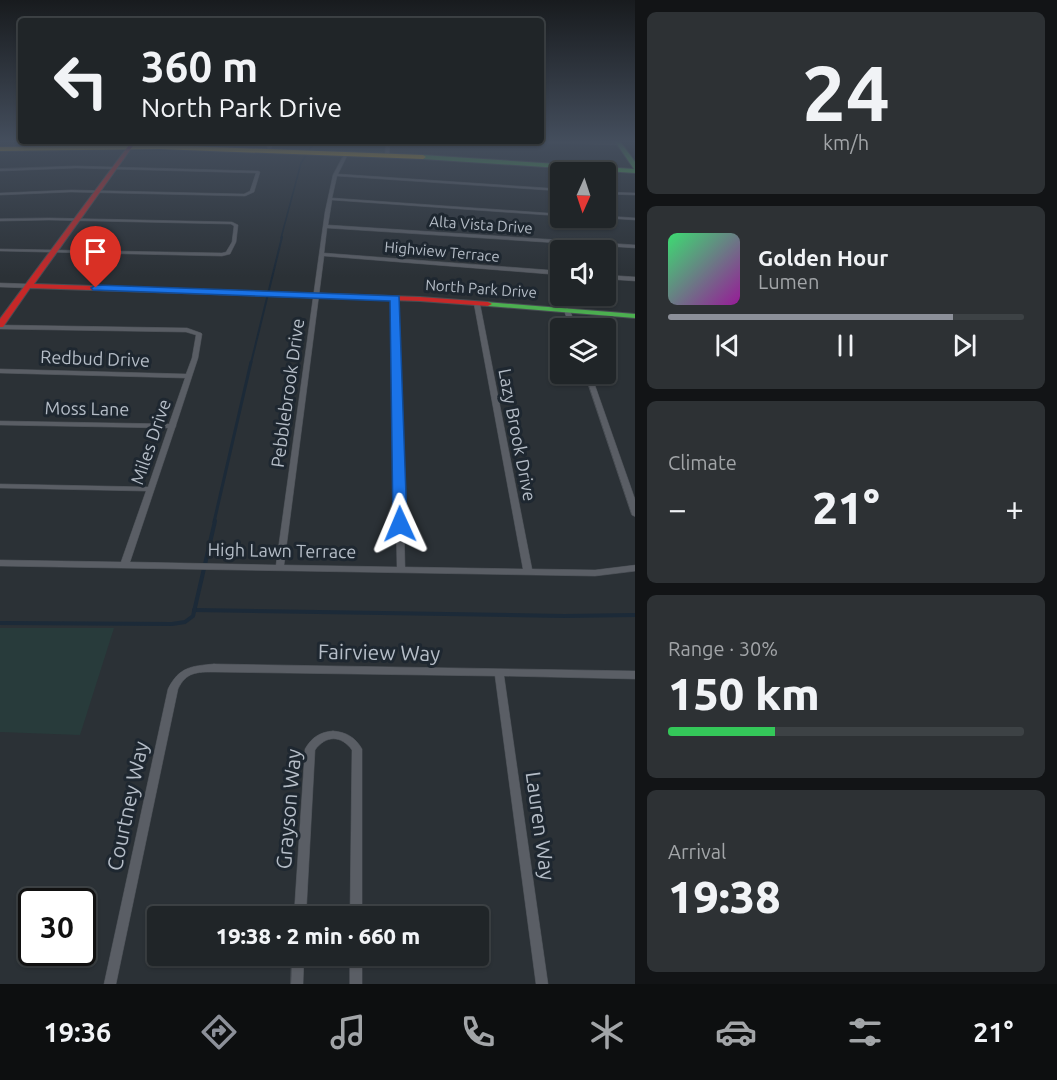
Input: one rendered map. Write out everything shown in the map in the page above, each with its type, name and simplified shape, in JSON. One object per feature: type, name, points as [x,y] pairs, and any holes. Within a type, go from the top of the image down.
[{"type":"main road","points":[[0,326],[102,186]]},
{"type":"main road","name":"North Park Drive","points":[[29,286],[395,298],[635,316]]},
{"type":"street","points":[[0,194],[97,192],[248,195],[254,186]]},
{"type":"street","name":"Pebblebrook Drive","points":[[280,567],[325,226],[333,186]]},
{"type":"street","points":[[500,186],[550,189]]},
{"type":"street","points":[[616,193],[635,194]]},
{"type":"street","points":[[330,199],[550,214]]},
{"type":"street","points":[[616,218],[635,219]]},
{"type":"street","points":[[0,220],[77,219],[236,225],[234,242],[228,253],[222,255],[0,250]]},
{"type":"street","name":"Alta Vista Drive","points":[[325,226],[635,247]]},
{"type":"street","name":"Highview Terrace","points":[[322,254],[550,272]]},
{"type":"street","points":[[616,278],[635,279]]},
{"type":"street","name":"North Park Drive","points":[[0,285],[29,286]]},
{"type":"street","points":[[395,298],[401,569]]},
{"type":"street","name":"Lazy Brook Drive","points":[[477,304],[528,571]]},
{"type":"street","points":[[567,310],[570,318]]},
{"type":"street","name":"Miles Drive","points":[[0,326],[194,330],[199,334],[173,426],[125,564]]},
{"type":"street","name":"Redbud Drive","points":[[0,371],[189,376]]},
{"type":"street","points":[[591,384],[635,512]]},
{"type":"street","name":"Moss Lane","points":[[0,423],[173,426]]},
{"type":"street","points":[[0,486],[151,489]]},
{"type":"street","name":"High Lawn Terrace","points":[[0,563],[596,573],[635,568]]},
{"type":"street","name":"Fairview Way","points":[[183,673],[214,668],[635,675]]},
{"type":"street","name":"Courtney Way","points":[[110,984],[173,689],[183,673]]},
{"type":"street","name":"Lauren Way","points":[[499,673],[542,984]]},
{"type":"street","name":"Grayson Way","points":[[301,906],[310,749],[314,741],[320,737],[333,735],[349,740],[357,749],[356,906]]},
{"type":"street","points":[[297,984],[298,966]]},
{"type":"street","points":[[356,966],[356,984]]},
{"type":"shaded area","points":[[0,628],[114,628],[80,735],[0,732]]},
{"type":"waterway","points":[[281,238],[295,186]]},
{"type":"waterway","points":[[251,363],[282,237]]},
{"type":"waterway","points":[[214,522],[251,362]]},
{"type":"waterway","points":[[194,610],[215,521]]},
{"type":"waterway","points":[[0,623],[172,624],[185,622],[193,616],[194,610]]},
{"type":"waterway","points":[[194,610],[635,615]]},
{"type":"traffic: fast","points":[[488,304],[635,316]]},
{"type":"traffic: jam","points":[[0,325],[101,186]]},
{"type":"traffic: jam","points":[[29,286],[420,299],[488,304]]},
{"type":"route","points":[[96,288],[395,298],[400,524]]}]
